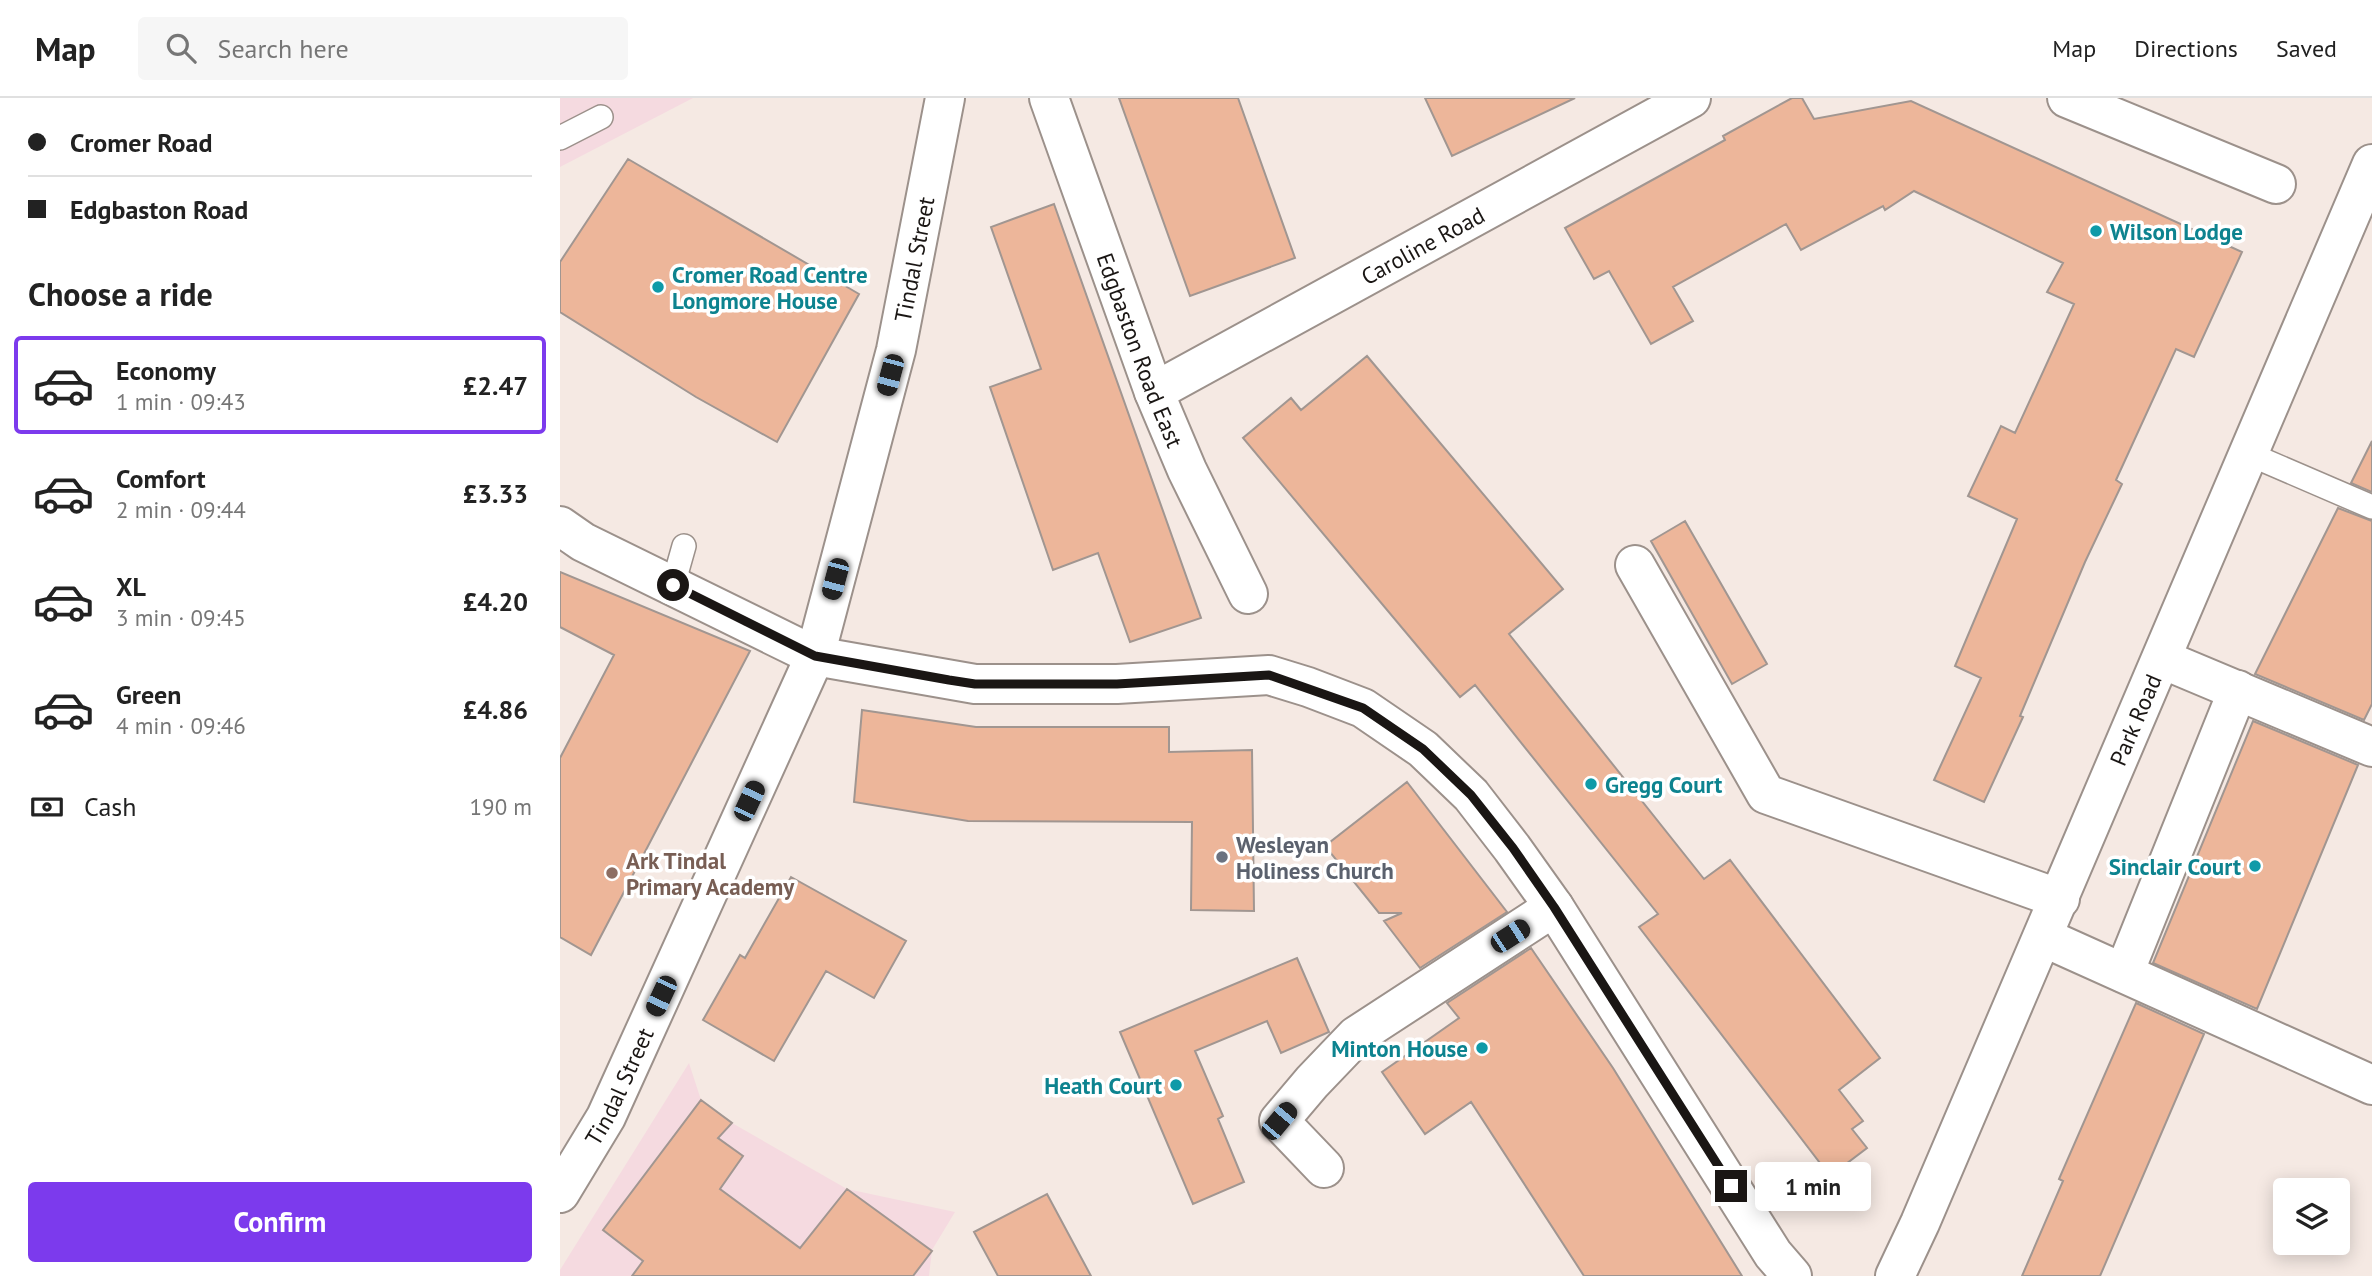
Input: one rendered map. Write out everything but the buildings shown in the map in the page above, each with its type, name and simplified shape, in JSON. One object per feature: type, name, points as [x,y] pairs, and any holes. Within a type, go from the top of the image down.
[{"type":"street","name":"Tindal Street","points":[[560,1193],[606,1117],[815,656],[896,350],[945,98]]},
{"type":"street","name":"Edgbaston Road East","points":[[1049,98],[1154,392],[1248,594]]},
{"type":"street","name":"Caroline Road","points":[[1154,392],[1691,98]]},
{"type":"street","points":[[2067,98],[2276,184]]},
{"type":"street","name":"Park Road","points":[[1895,1276],[2060,899],[2372,164]]},
{"type":"street","points":[[560,526],[583,542],[815,656],[975,684],[1117,684],[1269,675],[1363,708],[1423,749],[1471,795],[1554,907],[1773,1254],[1792,1276]]},
{"type":"street","points":[[1635,565],[1766,794],[2060,899]]},
{"type":"street","points":[[2162,659],[2372,747]]},
{"type":"street","points":[[2124,973],[2238,690]]},
{"type":"street","points":[[1324,1168],[1279,1121],[1312,1082],[1356,1036],[1554,907]]},
{"type":"street","points":[[2043,937],[2372,1085]]},
{"type":"lane","points":[[560,138],[601,117]]},
{"type":"lane","points":[[2249,454],[2372,507]]},
{"type":"lane","points":[[673,585],[684,546]]},
{"type":"shaded area","points":[[560,98],[693,98],[560,167]]},
{"type":"shaded area","points":[[689,1063],[701,1100],[732,1123],[847,1189],[955,1212],[932,1250],[929,1276],[560,1276],[560,1270]]},
{"type":"place","name":"Wilson Lodge","points":[[2096,231]]},
{"type":"place","name":"Cromer Road Centre Longmore House","points":[[658,287]]},
{"type":"place","name":"Gregg Court","points":[[1591,784]]},
{"type":"place","name":"Wesleyan Holiness Church","points":[[1222,857]]},
{"type":"place","name":"Sinclair Court","points":[[2255,866]]},
{"type":"place","name":"Ark Tindal Primary Academy","points":[[612,873]]},
{"type":"place","name":"Minton House","points":[[1482,1048]]},
{"type":"place","name":"Heath Court","points":[[1176,1085]]},
{"type":"route","points":[[673,585],[815,656],[949,680],[975,684],[1117,684],[1269,675],[1363,708],[1423,749],[1471,795],[1513,848],[1554,907],[1731,1186]]}]
